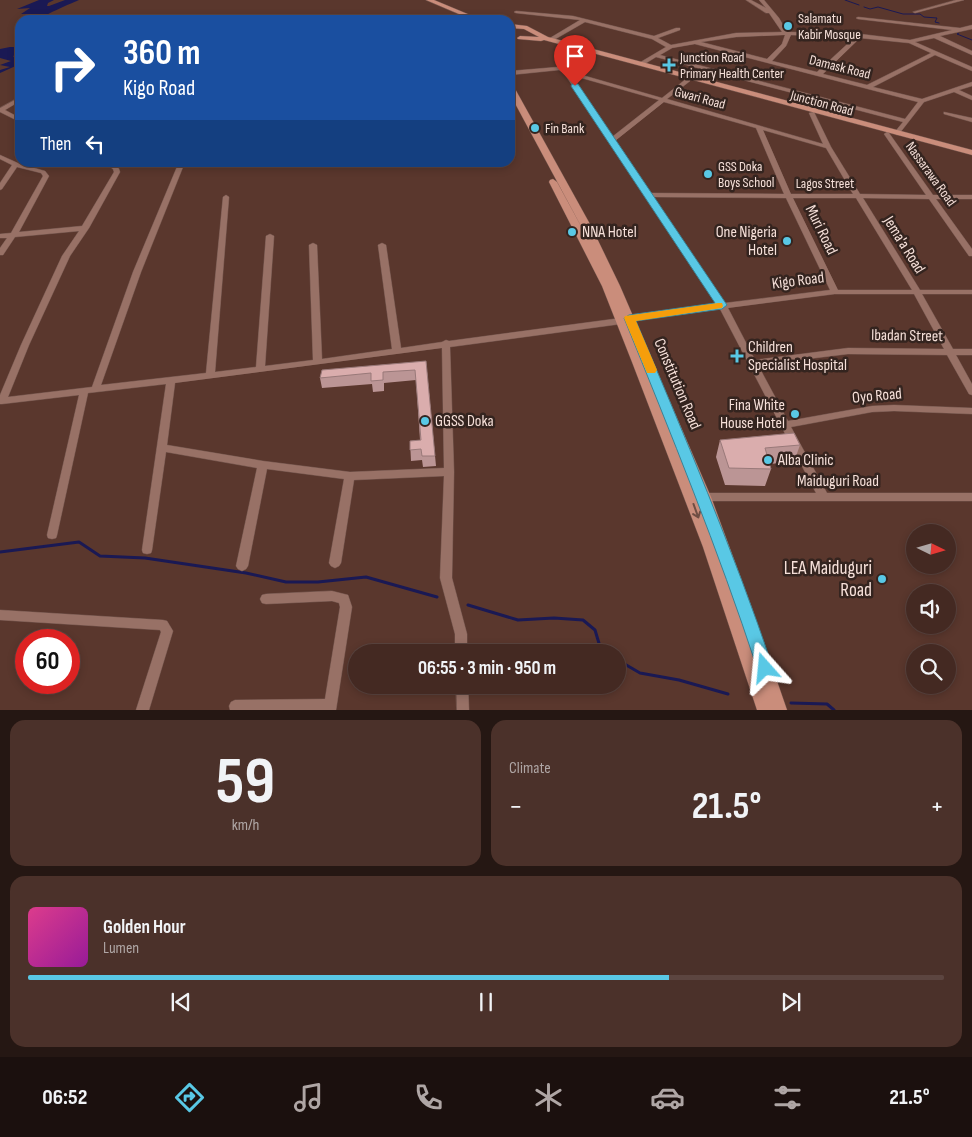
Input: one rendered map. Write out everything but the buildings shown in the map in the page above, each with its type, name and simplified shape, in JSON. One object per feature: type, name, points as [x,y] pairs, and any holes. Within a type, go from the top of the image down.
[{"type":"main road","points":[[421,0],[458,15]]},
{"type":"main road","points":[[429,0],[466,15]]},
{"type":"main road","name":"Junction Road","points":[[515,26],[525,27],[530,31],[552,39],[972,155]]},
{"type":"main road","points":[[515,38],[528,35],[530,31]]},
{"type":"main road","name":"Junction Road","points":[[515,38],[540,39],[887,134],[972,155]]},
{"type":"main road","name":"Constitution Road","points":[[515,98],[625,320],[704,496],[744,606],[763,683]]},
{"type":"main road","name":"Constitution Road","points":[[515,108],[528,127]]},
{"type":"main road","name":"Constitution Road","points":[[625,320],[772,708]]},
{"type":"street","points":[[748,0],[774,16]]},
{"type":"street","points":[[761,0],[787,33]]},
{"type":"street","points":[[916,12],[962,0]]},
{"type":"street","points":[[516,12],[584,20],[654,38],[670,47]]},
{"type":"street","points":[[858,18],[962,30]]},
{"type":"street","points":[[552,39],[584,20]]},
{"type":"street","points":[[910,42],[972,27]]},
{"type":"street","points":[[654,38],[678,29]]},
{"type":"street","points":[[769,61],[784,45],[787,33]]},
{"type":"street","points":[[641,64],[670,47],[693,42],[736,34],[787,33],[859,36],[910,42],[972,69]]},
{"type":"street","points":[[819,74],[859,36]]},
{"type":"street","points":[[934,36],[972,53]]},
{"type":"street","name":"Damask Road","points":[[693,42],[922,101]]},
{"type":"street","points":[[584,51],[563,64],[563,70],[722,305],[823,496]]},
{"type":"street","points":[[868,87],[936,53]]},
{"type":"street","points":[[656,56],[907,121]]},
{"type":"street","points":[[515,73],[563,70]]},
{"type":"street","name":"Gwari Road","points":[[563,70],[828,147]]},
{"type":"street","points":[[612,140],[688,80]]},
{"type":"street","points":[[897,133],[922,101],[972,84]]},
{"type":"street","points":[[954,90],[972,98]]},
{"type":"street","points":[[0,110],[15,102]]},
{"type":"street","points":[[0,110],[15,118]]},
{"type":"street","name":"Jema'a Road","points":[[812,113],[828,147],[917,292],[972,392]]},
{"type":"street","points":[[946,113],[972,120]]},
{"type":"street","name":"Muri Road","points":[[758,126],[788,195],[835,292]]},
{"type":"street","name":"Nassarawa Road","points":[[887,134],[972,254]]},
{"type":"street","points":[[0,157],[15,164]]},
{"type":"street","points":[[0,188],[15,166]]},
{"type":"street","points":[[0,253],[13,235],[46,176],[43,172],[26,167]]},
{"type":"street","points":[[1,401],[47,295],[66,256],[85,228],[117,172],[114,167]]},
{"type":"street","points":[[52,535],[89,391],[180,167]]},
{"type":"street","name":"Lagos Street","points":[[648,195],[972,197]]},
{"type":"street","points":[[210,376],[226,197]]},
{"type":"street","points":[[0,236],[85,228]]},
{"type":"street","points":[[260,370],[270,236]]},
{"type":"street","points":[[313,245],[318,362]]},
{"type":"street","points":[[382,245],[397,351]]},
{"type":"street","name":"Kigo Road","points":[[1,401],[260,370],[722,305],[835,292],[972,292]]},
{"type":"street","points":[[446,344],[449,472],[446,578],[461,634],[461,644]]},
{"type":"street","name":"Ibadan Street","points":[[753,363],[848,351],[972,352]]},
{"type":"street","points":[[147,550],[171,381]]},
{"type":"street","name":"Oyo Road","points":[[786,425],[872,409],[972,411]]},
{"type":"street","points":[[162,448],[263,465],[350,476],[449,472]]},
{"type":"street","points":[[242,566],[263,465]]},
{"type":"street","points":[[335,563],[350,476]]},
{"type":"street","name":"Maiduguri Road","points":[[704,496],[972,497]]},
{"type":"street","points":[[235,706],[331,707],[346,607],[344,599],[332,596],[266,599]]},
{"type":"street","points":[[0,615],[163,625],[166,631],[142,710]]},
{"type":"street","points":[[462,694],[463,710]]},
{"type":"shaded area","points":[[39,0],[54,0],[48,3],[47,6],[49,6],[65,0],[79,0],[47,15],[21,14],[30,8],[17,9]]},
{"type":"shaded area","points":[[15,47],[15,55],[13,56],[15,58],[15,66],[0,73],[0,70],[10,67],[0,65],[11,61],[0,58],[0,49]]},
{"type":"waterway","points":[[845,0],[859,5]]},
{"type":"waterway","points":[[864,7],[870,9],[878,7],[903,14],[920,14],[924,17],[937,18],[935,22],[939,23]]},
{"type":"waterway","points":[[959,33],[957,34],[972,40]]},
{"type":"waterway","points":[[0,552],[79,542],[100,556],[145,558],[246,573],[286,582],[318,582],[366,577],[437,597]]},
{"type":"waterway","points":[[468,605],[518,620],[554,618],[583,620],[595,630],[599,644]]},
{"type":"waterway","points":[[626,665],[640,673],[679,680],[728,694]]},
{"type":"waterway","points":[[791,703],[827,704],[834,710]]},
{"type":"slow traffic","points":[[651,370],[629,318],[718,306]]},
{"type":"place","name":"Salamatu Kabir Mosque","points":[[788,26]]},
{"type":"place","name":"Junction Road Primary Health Center","points":[[669,65]]},
{"type":"place","name":"Fin Bank","points":[[535,128]]},
{"type":"place","name":"GSS Doka Boys School","points":[[708,174]]},
{"type":"place","name":"NNA Hotel","points":[[572,232]]},
{"type":"place","name":"One Nigeria Hotel","points":[[787,241]]},
{"type":"place","name":"Children Specialist Hospital","points":[[737,356]]},
{"type":"place","name":"Fina White House Hotel","points":[[795,414]]},
{"type":"place","name":"GGSS Doka","points":[[425,421]]},
{"type":"place","name":"Alba Clinic","points":[[768,460]]},
{"type":"place","name":"LEA Maiduguri Road","points":[[882,579]]},
{"type":"route","points":[[575,86],[722,305],[629,318],[704,496],[765,668]]}]
